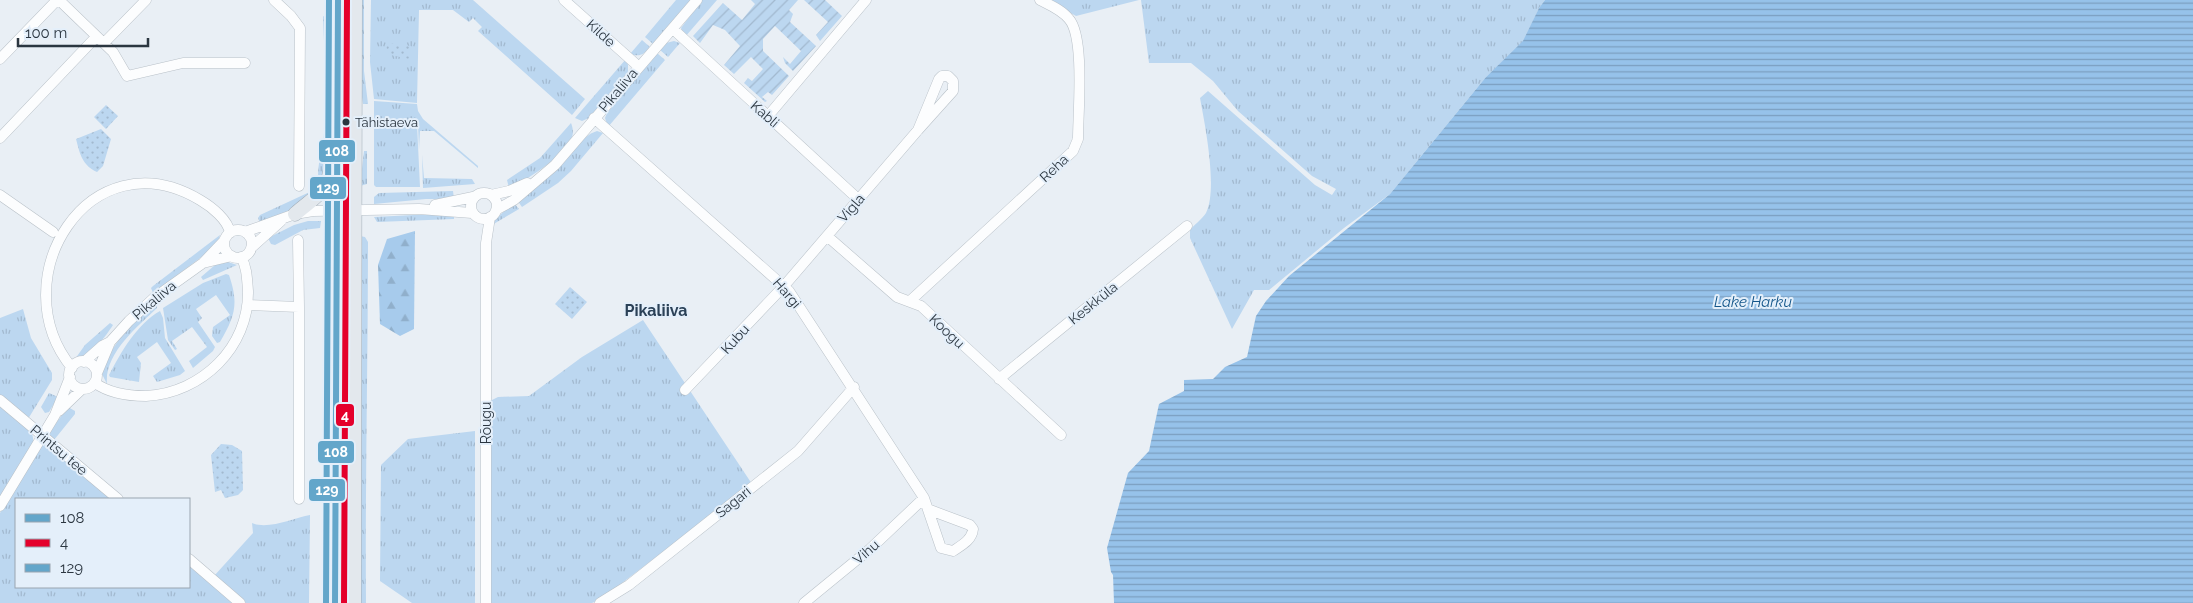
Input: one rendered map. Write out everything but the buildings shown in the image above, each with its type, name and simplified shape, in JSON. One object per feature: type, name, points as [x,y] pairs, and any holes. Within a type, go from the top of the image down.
[{"type":"main road","points":[[334,603],[338,0]]},
{"type":"main road","points":[[354,603],[355,0]]},
{"type":"main road","points":[[289,216],[311,203],[327,184],[331,169],[332,146],[337,136]]},
{"type":"main road","points":[[334,572],[342,603]]},
{"type":"street","points":[[0,59],[58,0],[119,60],[127,76],[183,63],[245,64]]},
{"type":"street","points":[[0,138],[100,40],[146,0]]},
{"type":"street","points":[[274,0],[292,16],[300,28],[299,186]]},
{"type":"street","name":"Kilde","points":[[564,0],[638,66]]},
{"type":"street","name":"Pikaliiva","points":[[244,232],[289,216],[313,211],[419,209],[475,215],[493,214],[514,200],[555,165],[638,66],[697,0]]},
{"type":"street","points":[[768,116],[866,0]]},
{"type":"street","name":"Reha","points":[[910,301],[1073,151],[1078,139],[1079,50],[1075,27],[1069,18],[1059,10],[1040,0]]},
{"type":"street","name":"Kabli","points":[[673,29],[858,199]]},
{"type":"street","name":"Vigla","points":[[784,286],[953,91],[953,81],[948,76],[942,76],[939,79],[918,130]]},
{"type":"street","name":"Hargi","points":[[594,118],[784,286],[854,387],[924,498],[930,510],[941,548],[953,551],[968,541],[973,528],[970,524],[930,510]]},
{"type":"street","name":"Pikaliiva","points":[[419,209],[473,197],[481,193],[491,195],[508,191],[537,179]]},
{"type":"street","points":[[0,506],[55,415],[71,372],[77,363],[84,362],[92,365],[96,378],[104,389],[138,396],[162,394],[194,382],[208,374],[226,356],[242,327],[248,305],[245,263],[225,250],[229,225],[194,196],[170,187],[148,184],[120,186],[98,194],[75,209],[53,232],[38,271],[39,312],[49,340],[71,372],[74,385],[82,389],[89,388],[96,378],[110,342]]},
{"type":"street","points":[[0,195],[53,232]]},
{"type":"street","points":[[491,195],[496,202],[493,214]]},
{"type":"street","points":[[473,197],[470,205],[475,215]]},
{"type":"street","name":"Rõugu","points":[[486,603],[486,243],[493,214]]},
{"type":"street","name":"Rõugu","points":[[475,215],[486,243]]},
{"type":"street","points":[[203,263],[247,254],[251,248],[289,216]]},
{"type":"street","name":"Keskküla","points":[[999,379],[1187,226]]},
{"type":"street","points":[[203,263],[227,237],[237,230],[244,232],[250,239],[251,248]]},
{"type":"street","name":"Koogu","points":[[827,236],[897,297],[921,306],[1061,435]]},
{"type":"street","points":[[298,240],[299,499]]},
{"type":"street","name":"Pikaliiva","points":[[110,342],[154,298],[203,263]]},
{"type":"street","name":"Kubu","points":[[685,390],[784,286]]},
{"type":"street","points":[[248,305],[256,307],[299,307]]},
{"type":"street","points":[[84,362],[102,346],[110,342]]},
{"type":"street","name":"Sagari","points":[[600,603],[629,585],[798,451],[854,387]]},
{"type":"street","points":[[55,415],[82,389]]},
{"type":"street","name":"Printsu tee","points":[[0,400],[117,498]]},
{"type":"street","name":"Vihu","points":[[804,603],[870,549],[924,498]]},
{"type":"street","points":[[190,560],[240,603]]},
{"type":"green space","points":[[344,0],[350,0],[349,135],[347,135],[343,91]]},
{"type":"green space","points":[[361,0],[364,0],[364,71],[368,104],[363,104],[360,83]]},
{"type":"green space","points":[[371,0],[473,0],[585,99],[572,115],[478,31],[482,27],[473,18],[469,22],[453,10],[419,10],[417,103],[374,99],[370,62]]},
{"type":"green space","points":[[676,0],[691,0],[653,44],[645,37]]},
{"type":"green space","points":[[702,0],[717,0],[685,37],[681,28]]},
{"type":"green space","points":[[751,0],[798,0],[789,10],[793,14],[790,22],[816,46],[793,71],[785,63],[783,57],[790,64],[801,51],[775,26],[763,39],[763,51],[789,76],[772,95],[768,92],[762,97],[767,101],[765,102],[744,83],[748,78],[752,81],[763,69],[751,57],[734,74],[724,65],[740,46],[725,30],[713,25],[700,43],[693,36],[723,3],[742,20],[755,4]]},
{"type":"green space","points":[[804,0],[825,0],[842,16],[820,41],[816,35],[828,22]]},
{"type":"green space","points":[[1048,0],[1139,0],[1076,16]]},
{"type":"green space","points":[[1141,0],[1545,0],[1539,8],[1524,41],[1486,77],[1390,194],[1344,228],[1269,290],[1254,290],[1232,329],[1190,238],[1190,230],[1206,213],[1211,189],[1211,173],[1200,98],[1208,91],[1315,185],[1332,195],[1336,189],[1312,176],[1238,111],[1213,81],[1191,63],[1149,63]]},
{"type":"green space","points":[[323,16],[331,21],[332,66],[328,160],[320,187],[318,171],[326,111]]},
{"type":"green space","points":[[642,40],[650,47],[648,50],[639,55],[630,54]]},
{"type":"green space","points":[[674,41],[680,43],[668,57],[660,50],[666,43]]},
{"type":"green space","points":[[387,43],[411,46],[409,59],[386,54]]},
{"type":"green space","points":[[657,53],[665,60],[608,127],[605,118],[607,113]]},
{"type":"green space","points":[[626,59],[628,73],[589,118],[582,121],[575,118]]},
{"type":"green space","points":[[374,101],[417,104],[418,111],[423,119],[478,168],[434,131],[420,131],[419,150],[417,124],[420,187],[376,187],[374,185]]},
{"type":"green space","points":[[106,105],[118,116],[106,129],[94,117]]},
{"type":"green space","points":[[571,123],[572,137],[560,153],[535,174],[509,188],[507,180],[540,158]]},
{"type":"green space","points":[[101,129],[111,139],[103,166],[97,172],[85,162],[80,154],[76,139]]},
{"type":"green space","points":[[597,131],[603,133],[571,171],[558,183],[522,207],[517,200],[553,173],[580,142]]},
{"type":"green space","points":[[364,151],[367,151],[367,184],[360,186]]},
{"type":"green space","points":[[422,155],[424,178],[472,179],[475,184],[423,188]]},
{"type":"green space","points":[[314,190],[308,201],[261,225],[258,218],[260,215]]},
{"type":"green space","points":[[453,191],[454,199],[426,199],[374,204],[374,197],[379,193]]},
{"type":"green space","points":[[514,203],[519,209],[492,225],[494,220]]},
{"type":"green space","points":[[454,213],[454,219],[377,222],[374,217]]},
{"type":"green space","points":[[308,221],[321,221],[320,228],[303,230],[275,245],[271,244],[268,238],[294,225]]},
{"type":"green space","points":[[415,231],[414,329],[400,336],[380,324],[378,265],[387,239]]},
{"type":"green space","points":[[220,235],[218,242],[211,250],[153,293],[151,288],[153,286]]},
{"type":"green space","points":[[360,236],[365,237],[368,242],[366,603],[360,603]]},
{"type":"green space","points":[[225,261],[237,265],[203,280],[201,277],[215,265]]},
{"type":"green space","points":[[226,274],[229,275],[234,294],[235,302],[232,317],[220,342],[217,343],[212,336],[213,327],[230,315],[216,295],[196,309],[202,318],[198,322],[215,347],[213,351],[193,368],[189,361],[207,347],[192,327],[172,341],[177,349],[175,350],[168,340],[163,308],[203,283]]},
{"type":"green space","points":[[345,277],[349,311],[350,603],[345,603],[341,538],[342,278]]},
{"type":"green space","points":[[570,287],[587,302],[572,319],[555,304]]},
{"type":"green space","points":[[157,304],[157,308],[132,332],[116,352],[107,373],[107,384],[101,372],[116,343],[140,316]]},
{"type":"green space","points":[[23,309],[31,338],[52,373],[52,380],[28,419],[0,395],[0,318]]},
{"type":"green space","points":[[160,311],[163,318],[165,338],[185,371],[180,375],[157,382],[153,376],[171,363],[157,342],[137,357],[141,363],[139,382],[110,377],[109,375],[130,339],[144,323]]},
{"type":"green space","points":[[327,319],[331,337],[329,566],[325,603],[322,603],[324,321]]},
{"type":"green space","points":[[643,320],[752,484],[601,599],[592,603],[489,603],[490,401],[498,397],[529,396],[582,357]]},
{"type":"green space","points":[[110,323],[113,325],[97,346],[86,355],[75,359],[85,345]]},
{"type":"green space","points":[[49,393],[58,397],[49,412],[45,413],[41,407]]},
{"type":"green space","points":[[0,404],[27,426],[31,431],[33,443],[0,500]]},
{"type":"green space","points":[[68,407],[75,411],[75,414],[54,440],[50,437],[50,431]]},
{"type":"green space","points":[[475,431],[475,603],[412,603],[380,581],[381,465],[408,439]]},
{"type":"green space","points":[[221,444],[232,445],[242,451],[243,490],[238,495],[225,498],[221,490],[215,492],[211,455]]},
{"type":"green space","points":[[46,445],[110,498],[15,498],[15,588],[190,588],[190,566],[234,603],[0,603],[0,513],[41,446]]},
{"type":"green space","points":[[310,515],[309,603],[246,603],[214,576],[253,533],[252,523],[266,525],[281,523]]},
{"type":"water","name":"Lake Harku","points":[[1545,0],[2193,0],[2193,603],[1114,603],[1113,575],[1107,548],[1128,473],[1149,451],[1159,404],[1184,391],[1184,380],[1213,379],[1225,367],[1247,357],[1256,316],[1266,301],[1289,276],[1390,194],[1486,77],[1523,41],[1539,8]]},
{"type":"transit line","name":"129","points":[[326,603],[329,0]]},
{"type":"transit line","name":"108","points":[[335,603],[338,0]]},
{"type":"transit line","name":"4","points":[[344,603],[347,0]]},
{"type":"place","name":"Tähistaeva","points":[[346,122]]},
{"type":"district","name":"Pikaliiva","points":[[656,310]]}]
